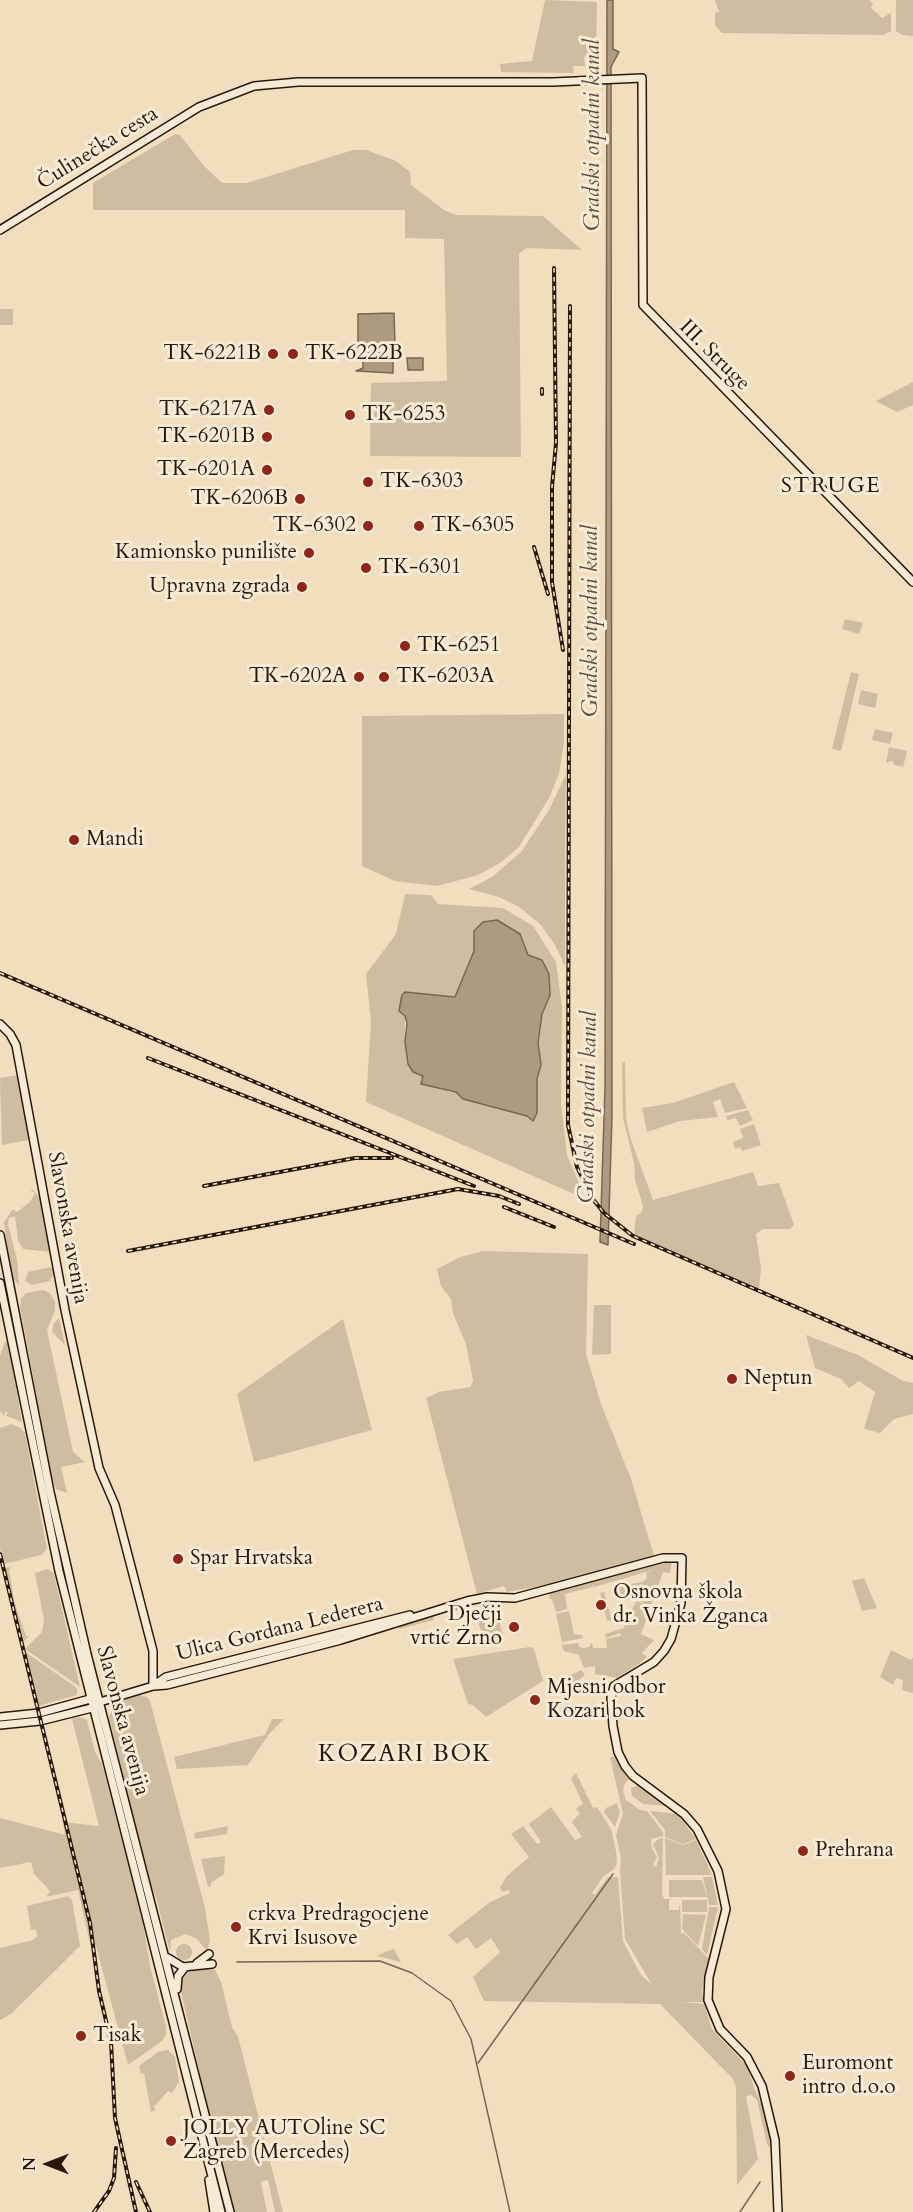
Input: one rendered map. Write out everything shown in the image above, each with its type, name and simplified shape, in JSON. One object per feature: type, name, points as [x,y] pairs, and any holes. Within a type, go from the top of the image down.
[{"type":"street","name":"Čulinečka cesta","points":[[0,230],[214,99],[245,88],[283,82],[553,82],[621,78]]},
{"type":"street","name":"III. Struge","points":[[621,78],[642,78],[643,305],[913,582]]},
{"type":"street","name":"Slavonska avenija","points":[[0,1024],[10,1034],[16,1045],[65,1310],[99,1468],[115,1505],[154,1656],[153,1686]]},
{"type":"street","name":"Slavonska avenija","points":[[0,1235],[50,1492],[100,1702],[230,2212]]},
{"type":"street","name":"Slavonska avenija","points":[[0,1283],[43,1498],[92,1708],[221,2212]]},
{"type":"street","name":"Ulica Gordana Lederera","points":[[100,1702],[153,1686],[177,1683],[341,1640],[417,1615],[480,1598],[515,1598],[663,1558],[682,1558],[680,1607],[664,1651],[651,1664],[617,1682],[612,1690],[613,1725],[618,1752],[625,1766],[633,1776],[684,1814],[698,1829],[718,1871],[726,1909],[710,1977],[708,2000],[720,2029],[747,2057],[762,2086],[775,2140],[778,2212]]},
{"type":"street","name":"Ulica Gordana Lederera","points":[[153,1686],[166,1677],[339,1631],[417,1615]]},
{"type":"street","points":[[155,1670],[166,1677]]},
{"type":"street","points":[[0,1717],[39,1713],[90,1699],[100,1702]]},
{"type":"street","points":[[0,1725],[39,1721],[92,1708],[100,1702]]},
{"type":"street","points":[[195,1965],[209,1954]]},
{"type":"street","points":[[166,1956],[176,1964],[186,1967],[212,1964]]},
{"type":"street","points":[[178,2001],[177,1981],[186,1967]]},
{"type":"street","points":[[206,2150],[214,2212]]},
{"type":"shaded area","points":[[545,0],[597,2],[596,50],[584,57],[585,66],[573,66],[574,73],[501,72],[500,64],[532,61]]},
{"type":"shaded area","points":[[607,0],[613,0],[613,49],[619,52],[611,67],[612,1116],[608,1245],[600,1242],[605,1087]]},
{"type":"shaded area","points":[[715,0],[869,0],[873,3],[871,8],[882,18],[891,13],[891,31],[883,35],[722,33],[715,25],[715,13],[719,12]]},
{"type":"shaded area","points":[[896,0],[913,0],[913,36],[902,35],[896,31]]},
{"type":"shaded area","points":[[175,134],[180,135],[204,166],[222,183],[247,183],[353,150],[366,150],[396,161],[410,172],[411,185],[444,210],[456,215],[543,216],[582,250],[526,248],[519,254],[521,457],[370,456],[371,383],[447,381],[444,239],[405,238],[405,210],[93,210],[93,183]]},
{"type":"shaded area","points":[[0,309],[13,309],[13,325],[0,325]]},
{"type":"shaded area","points":[[394,313],[395,344],[358,344],[358,314]]},
{"type":"shaded area","points":[[363,353],[393,353],[393,373],[356,371],[363,368]]},
{"type":"shaded area","points":[[407,358],[423,358],[423,370],[408,370]]},
{"type":"shaded area","points":[[913,382],[913,405],[897,412],[876,401]]},
{"type":"shaded area","points":[[845,619],[863,623],[859,634],[842,629]]},
{"type":"shaded area","points":[[851,672],[859,674],[841,751],[832,749]]},
{"type":"shaded area","points":[[861,690],[878,694],[875,708],[858,704]]},
{"type":"shaded area","points":[[564,714],[564,743],[559,774],[549,798],[519,847],[500,863],[478,875],[437,886],[395,881],[362,866],[362,716]]},
{"type":"shaded area","points":[[875,729],[893,733],[890,744],[872,740]]},
{"type":"shaded area","points":[[889,747],[907,751],[903,767],[894,765],[893,761],[886,763]]},
{"type":"shaded area","points":[[566,774],[565,966],[555,945],[540,924],[519,907],[499,897],[469,889],[492,877],[521,852],[549,810]]},
{"type":"shaded area","points":[[405,894],[431,895],[438,904],[503,908],[533,926],[556,962],[562,1007],[561,1103],[567,1155],[581,1188],[574,1194],[366,1102],[371,1021],[366,974],[396,934]],"holes":[[[474,931],[520,934],[528,955],[542,960],[550,995],[542,1014],[538,1043],[541,1065],[537,1079],[537,1113],[532,1121],[527,1116],[464,1099],[456,1092],[449,1092],[424,1076],[405,1042],[405,992],[455,997],[474,951]]]},
{"type":"shaded area","points":[[497,920],[520,934],[528,955],[542,960],[549,974],[550,995],[542,1014],[538,1043],[541,1065],[537,1079],[537,1113],[533,1121],[527,1116],[463,1099],[456,1092],[421,1084],[423,1076],[413,1072],[408,1064],[405,1042],[407,1023],[405,1016],[399,1011],[402,995],[405,992],[455,997],[474,951],[474,931],[483,922]]},
{"type":"shaded area","points":[[625,1061],[626,1118],[630,1137],[653,1200],[753,1172],[758,1186],[779,1183],[794,1225],[790,1229],[763,1229],[756,1234],[761,1268],[759,1289],[756,1290],[667,1252],[634,1235],[636,1216],[642,1212],[643,1206],[635,1180],[634,1163],[623,1118],[622,1064]]},
{"type":"shaded area","points":[[19,1075],[29,1140],[2,1145],[0,1078]]},
{"type":"shaded area","points":[[734,1082],[747,1108],[725,1113],[720,1099],[713,1102],[718,1117],[680,1121],[647,1132],[642,1108],[673,1103]]},
{"type":"shaded area","points":[[748,1110],[753,1120],[749,1122],[740,1126],[736,1118],[727,1120],[726,1116]]},
{"type":"shaded area","points":[[754,1124],[761,1145],[742,1151],[740,1147],[735,1149],[733,1142],[743,1138],[740,1129]]},
{"type":"shaded area","points":[[32,1189],[41,1199],[51,1249],[50,1252],[23,1249],[18,1240],[15,1216],[9,1218],[8,1224],[17,1259],[19,1285],[11,1277],[4,1222],[13,1209],[17,1212],[30,1202],[35,1194],[31,1190],[28,1192]]},
{"type":"shaded area","points":[[483,1251],[588,1254],[586,1354],[601,1404],[631,1479],[654,1556],[568,1581],[507,1592],[504,1586],[477,1594],[426,1398],[439,1392],[470,1387],[473,1381],[466,1344],[453,1313],[451,1299],[441,1286],[437,1269],[460,1257]]},
{"type":"shaded area","points":[[51,1267],[55,1271],[50,1281],[32,1285],[25,1281],[28,1272]]},
{"type":"shaded area","points":[[43,1290],[50,1293],[55,1302],[55,1310],[47,1330],[73,1452],[85,1462],[61,1467],[67,1493],[56,1489],[52,1478],[20,1307],[21,1299],[26,1293]]},
{"type":"shaded area","points":[[594,1305],[611,1305],[611,1354],[592,1355]]},
{"type":"shaded area","points":[[59,1318],[65,1345],[52,1332],[54,1323]]},
{"type":"shaded area","points":[[343,1319],[372,1430],[254,1462],[237,1394]]},
{"type":"shaded area","points":[[806,1335],[858,1355],[903,1381],[913,1383],[913,1414],[894,1419],[880,1433],[864,1429],[875,1392],[859,1381],[849,1388],[841,1379],[815,1368]]},
{"type":"shaded area","points":[[5,1341],[8,1341],[22,1422],[6,1416],[8,1412],[5,1412],[4,1416],[0,1411],[0,1356]]},
{"type":"shaded area","points":[[11,1424],[19,1427],[25,1433],[47,1549],[41,1555],[4,1564],[0,1549],[0,1428]]},
{"type":"shaded area","points":[[672,1560],[670,1573],[663,1572],[641,1634],[654,1640],[642,1653],[647,1657],[640,1663],[617,1678],[595,1674],[595,1666],[584,1668],[579,1655],[564,1651],[562,1645],[578,1643],[579,1647],[583,1648],[589,1647],[592,1642],[593,1648],[607,1648],[606,1639],[621,1636],[620,1633],[606,1638],[605,1634],[624,1628],[626,1619],[637,1601],[647,1605],[637,1599],[650,1595],[622,1601],[618,1586],[643,1582],[647,1578],[646,1573],[653,1570],[594,1587],[592,1583],[593,1587],[565,1594],[567,1609],[556,1612],[552,1599],[549,1599],[550,1593]]},
{"type":"shaded area","points":[[12,1568],[9,1569],[14,1601],[26,1636],[29,1636],[24,1641],[5,1569]]},
{"type":"shaded area","points":[[48,1569],[54,1574],[80,1687],[25,1649],[42,1632],[44,1620],[35,1573]]},
{"type":"shaded area","points":[[864,1578],[877,1608],[862,1611],[852,1581]]},
{"type":"shaded area","points":[[604,1592],[612,1620],[607,1621],[600,1593]]},
{"type":"shaded area","points":[[494,1607],[495,1615],[498,1614],[504,1641],[484,1644],[476,1612]]},
{"type":"shaded area","points":[[569,1611],[574,1634],[582,1635],[583,1638],[562,1642],[556,1614]]},
{"type":"shaded area","points":[[432,1613],[434,1620],[399,1629],[399,1625]]},
{"type":"shaded area","points":[[530,1647],[534,1649],[543,1681],[486,1717],[473,1705],[468,1704],[453,1659]]},
{"type":"shaded area","points":[[891,1650],[911,1660],[913,1657],[913,1693],[902,1690],[903,1680],[896,1678],[893,1685],[880,1677]]},
{"type":"shaded area","points":[[24,1651],[77,1688],[77,1695],[38,1706]]},
{"type":"shaded area","points":[[581,1670],[585,1675],[569,1689],[565,1678]]},
{"type":"shaded area","points":[[139,1695],[147,1697],[150,1701],[205,1908],[210,1940],[207,1951],[197,1939],[186,1934],[171,1940],[170,1952],[156,1897],[149,1883],[109,1717],[115,1703]]},
{"type":"shaded area","points":[[79,1717],[87,1720],[95,1752],[102,1764],[143,1924],[150,1966],[166,2027],[166,2034],[162,2041],[128,2065],[96,1946],[91,1947],[78,1890],[46,1897],[50,1891],[34,1874],[31,1862],[0,1868],[0,1818],[65,1835],[63,1822],[99,1826],[72,1719]]},
{"type":"shaded area","points":[[272,1719],[284,1719],[269,1734],[248,1765],[177,1769],[174,1757],[265,1735]]},
{"type":"shaded area","points":[[610,1757],[615,1757],[629,1779],[624,1785],[623,1792],[626,1800],[640,1810],[647,1811],[663,1832],[663,1836],[651,1839],[652,1849],[657,1857],[653,1864],[656,1867],[659,1858],[653,1844],[663,1838],[662,1895],[664,1899],[669,1899],[669,1910],[679,1910],[680,1901],[681,1934],[684,1933],[709,1959],[702,1990],[704,2002],[682,2002],[704,2004],[712,2029],[748,2067],[754,2088],[767,2116],[773,2144],[770,2148],[767,2144],[757,2100],[751,2095],[746,2097],[758,2159],[737,2185],[736,2087],[733,2079],[660,2004],[484,2001],[473,1977],[500,1952],[491,1938],[476,1949],[467,1937],[457,1944],[448,1935],[490,1902],[510,1893],[509,1890],[502,1892],[500,1888],[506,1877],[529,1857],[511,1834],[523,1826],[537,1844],[541,1842],[529,1824],[551,1807],[575,1840],[582,1837],[572,1822],[580,1813],[576,1809],[583,1804],[571,1778],[576,1773],[593,1808],[597,1807],[611,1829],[616,1851],[617,1863],[614,1869],[603,1877],[592,1893],[595,1895],[608,1877],[618,1877],[623,1941],[641,1975],[652,1985],[625,1939],[621,1858],[616,1835],[623,1814]]},
{"type":"shaded area","points":[[640,1785],[668,1806],[643,1804],[632,1796],[631,1788]]},
{"type":"shaded area","points":[[617,1803],[620,1812],[615,1827],[604,1812],[606,1808]]},
{"type":"shaded area","points":[[650,1811],[678,1814],[696,1839],[683,1844],[665,1837],[665,1830]]},
{"type":"shaded area","points":[[228,1826],[227,1834],[195,1839],[194,1833]]},
{"type":"shaded area","points":[[665,1838],[683,1845],[696,1840],[712,1875],[666,1875]]},
{"type":"shaded area","points":[[225,1856],[224,1874],[211,1883],[211,1887],[208,1887],[201,1859]]},
{"type":"shaded area","points":[[703,1877],[712,1877],[718,1905],[709,1905]]},
{"type":"shaded area","points":[[669,1880],[702,1880],[707,1897],[669,1897]]},
{"type":"shaded area","points":[[68,1896],[72,1900],[80,1946],[11,2014],[0,2020],[0,1948],[33,1940],[37,1936],[36,1929],[31,1930],[27,1906]]},
{"type":"shaded area","points":[[682,1900],[707,1900],[707,1912],[682,1912]]},
{"type":"shaded area","points":[[709,1907],[718,1907],[707,1955],[702,1949]]},
{"type":"shaded area","points":[[683,1914],[706,1915],[698,1946],[682,1929]]},
{"type":"shaded area","points":[[181,1944],[187,1944],[192,1952],[190,1958],[181,1960],[176,1955],[176,1949]]},
{"type":"shaded area","points":[[394,1949],[401,1962],[377,1956],[385,1952]]},
{"type":"shaded area","points":[[200,1967],[215,1970],[221,1982],[232,2027],[238,2037],[283,2212],[275,2212],[268,2180],[261,2182],[267,2212],[232,2212],[179,1983],[184,1971]]},
{"type":"shaded area","points":[[170,1988],[227,2212],[223,2212],[167,1990]]},
{"type":"shaded area","points":[[168,2050],[175,2057],[179,2082],[172,2093],[168,2091],[154,2107],[156,2110],[151,2112],[144,2073],[141,2074],[139,2066],[158,2052]]},
{"type":"waterway","points":[[478,2063],[613,1874]]},
{"type":"waterway","points":[[237,1962],[380,1961],[412,1973],[451,2001],[471,2039],[510,2212]]},
{"type":"waterway","points":[[740,2212],[760,2182]]},
{"type":"railway","points":[[554,268],[556,443],[552,487],[552,582],[563,650]]},
{"type":"railway","points":[[570,306],[568,1125],[577,1167],[592,1198],[604,1213],[633,1236],[913,1358]]},
{"type":"railway","points":[[542,389],[542,394]]},
{"type":"railway","points":[[534,547],[548,594]]},
{"type":"railway","points":[[0,973],[634,1244]]},
{"type":"railway","points":[[148,1058],[474,1186]]},
{"type":"railway","points":[[204,1186],[355,1158],[392,1158]]},
{"type":"railway","points":[[128,1251],[458,1189],[499,1196],[519,1204]]},
{"type":"railway","points":[[504,1207],[554,1227]]},
{"type":"railway","points":[[0,1554],[90,1923],[99,1991],[111,2042],[115,2118],[136,2212]]},
{"type":"railway","points":[[94,2212],[109,2191],[114,2178],[116,2148]]},
{"type":"railway","points":[[136,2182],[150,2212]]},
{"type":"place","name":"TK-6221B","points":[[273,354]]},
{"type":"place","name":"TK-6222B","points":[[293,354]]},
{"type":"place","name":"TK-6217A","points":[[269,410]]},
{"type":"place","name":"TK-6253","points":[[350,415]]},
{"type":"place","name":"TK-6201B","points":[[267,437]]},
{"type":"place","name":"TK-6201A","points":[[267,470]]},
{"type":"place","name":"TK-6303","points":[[368,482]]},
{"type":"place","name":"TK-6206B","points":[[300,499]]},
{"type":"place","name":"TK-6302","points":[[368,526]]},
{"type":"place","name":"TK-6305","points":[[419,526]]},
{"type":"place","name":"Kamionsko punilište","points":[[309,553]]},
{"type":"place","name":"TK-6301","points":[[366,568]]},
{"type":"place","name":"Upravna zgrada","points":[[302,587]]},
{"type":"place","name":"TK-6251","points":[[405,646]]},
{"type":"place","name":"TK-6202A","points":[[359,677]]},
{"type":"place","name":"TK-6203A","points":[[384,677]]},
{"type":"place","name":"Mandi","points":[[74,840]]},
{"type":"place","name":"Neptun","points":[[732,1379]]},
{"type":"place","name":"Spar Hrvatska","points":[[178,1559]]},
{"type":"place","name":"Osnovna škola dr. Vinka Žganca","points":[[601,1605]]},
{"type":"place","name":"Dječji vrtić Zrno","points":[[514,1627]]},
{"type":"place","name":"Mjesni odbor Kozari bok","points":[[535,1700]]},
{"type":"place","name":"Prehrana","points":[[803,1851]]},
{"type":"place","name":"crkva Predragocjene Krvi Isusove","points":[[236,1927]]},
{"type":"place","name":"Tisak","points":[[81,2036]]},
{"type":"place","name":"Euromont intro d.o.o","points":[[790,2076]]},
{"type":"place","name":"JOLLY AUTOline SC Zagreb (Mercedes)","points":[[171,2141]]},
{"type":"district","name":"STRUGE","points":[[831,487]]},
{"type":"district","name":"KOZARI BOK","points":[[405,1755]]},
{"type":"water label","name":"Gradski otpadni kanal","points":[[594,135]]},
{"type":"water label","name":"Gradski otpadni kanal","points":[[592,621]]},
{"type":"water label","name":"Gradski otpadni kanal","points":[[589,1107]]}]
